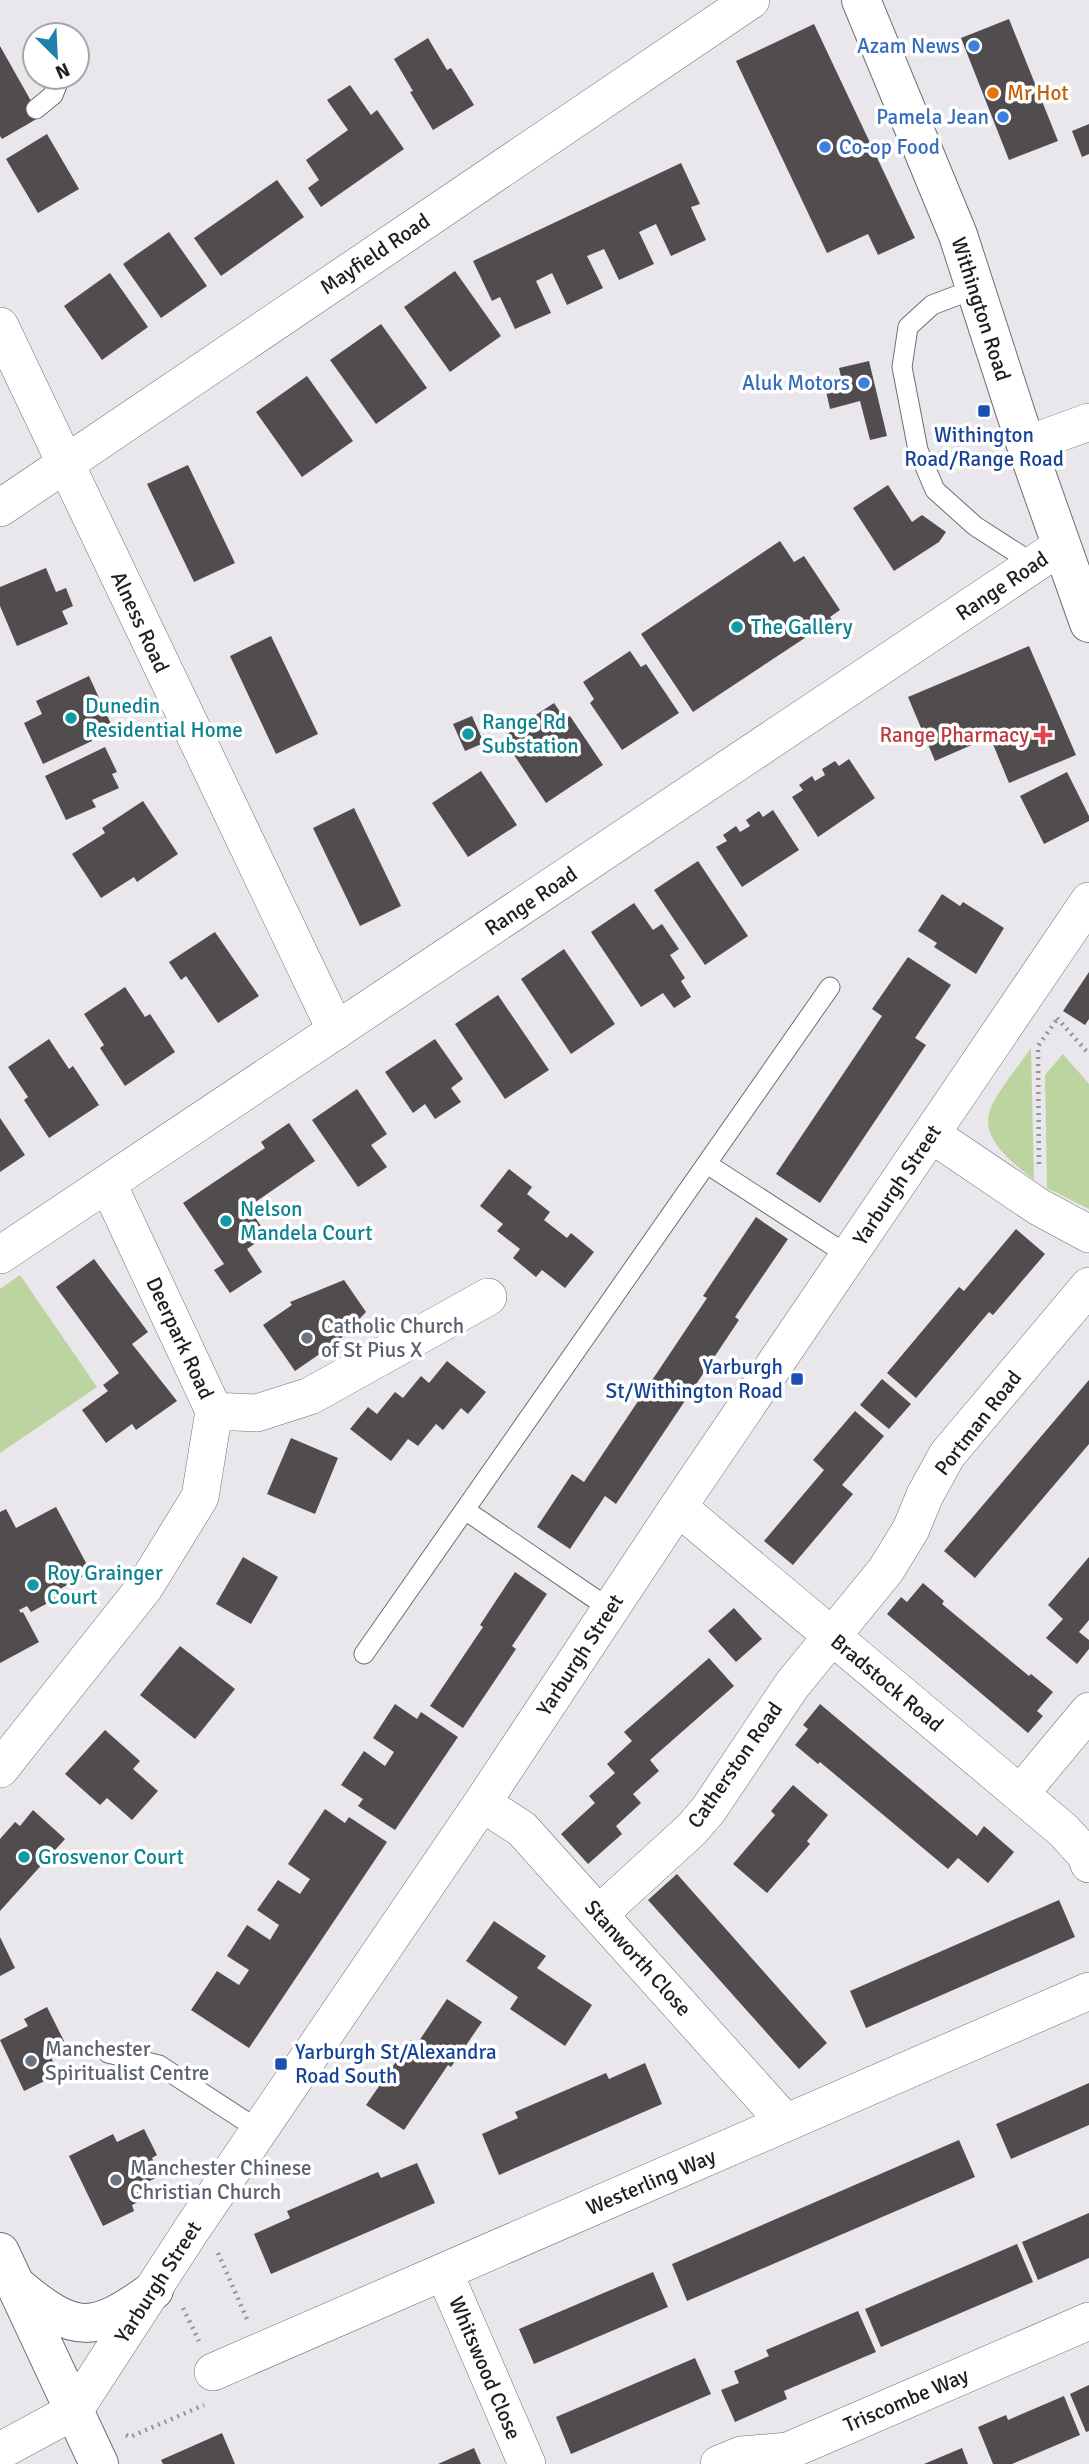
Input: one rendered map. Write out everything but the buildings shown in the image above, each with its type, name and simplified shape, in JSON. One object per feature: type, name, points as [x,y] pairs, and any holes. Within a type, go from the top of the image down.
[{"type":"street","name":"Mayfield Road","points":[[0,508],[751,0]]},
{"type":"street","name":"Withington Road","points":[[861,0],[958,235],[1026,445],[1048,555],[1089,623]]},
{"type":"street","name":"Alness Road","points":[[0,326],[336,1031]]},
{"type":"street","points":[[1026,445],[1089,422]]},
{"type":"street","name":"Range Road","points":[[0,1255],[1048,555]]},
{"type":"street","name":"Yarburgh Street","points":[[74,2411],[192,2229],[1089,901]]},
{"type":"street","points":[[931,1134],[1039,1207],[1089,1234]]},
{"type":"street","name":"Deerpark Road","points":[[0,1769],[144,1588],[200,1497],[214,1411],[108,1184]]},
{"type":"street","name":"Portman Road","points":[[831,1635],[886,1570],[911,1529],[925,1495],[947,1455],[1089,1286]]},
{"type":"street","points":[[214,1411],[257,1413],[310,1396],[488,1297]]},
{"type":"street","name":"Bradstock Road","points":[[678,1507],[1063,1830],[1084,1854],[1089,1864]]},
{"type":"street","name":"Catherston Road","points":[[599,1914],[692,1829],[709,1809],[792,1685],[831,1635]]},
{"type":"street","points":[[1020,1794],[1089,1711]]},
{"type":"street","name":"Stanworth Close","points":[[482,1803],[522,1829],[786,2123]]},
{"type":"street","name":"Westerling Way","points":[[213,2372],[1089,1992]]},
{"type":"street","points":[[7,2272],[40,2306],[80,2324],[104,2321],[154,2290]]},
{"type":"street","points":[[7,2272],[99,2464]]},
{"type":"street","name":"Whitswood Close","points":[[444,2272],[527,2464]]},
{"type":"street","name":"Triscombe Way","points":[[719,2464],[741,2455],[788,2451],[1089,2321]]},
{"type":"street","points":[[0,2451],[74,2411]]},
{"type":"lane","points":[[36,109],[55,91]]},
{"type":"lane","points":[[974,289],[932,305],[908,327],[902,366],[918,450],[935,490],[975,526],[1048,555]]},
{"type":"lane","points":[[364,1654],[830,988]]},
{"type":"lane","points":[[707,1164],[849,1256]]},
{"type":"lane","points":[[465,1510],[610,1609]]},
{"type":"lane","points":[[108,2053],[159,2065],[259,2130]]},
{"type":"path","points":[[1031,989],[1089,1054]]},
{"type":"path","points":[[1039,1207],[1038,1046],[1058,1018]]},
{"type":"path","points":[[192,2229],[217,2250],[261,2351]]},
{"type":"path","points":[[74,2411],[130,2437],[224,2396],[184,2309],[154,2290]]},
{"type":"green space","points":[[1031,1048],[1034,1180],[1011,1161],[997,1145],[989,1130],[993,1103]]},
{"type":"green space","points":[[1063,1054],[1089,1084],[1089,1209],[1047,1188],[1045,1075]]},
{"type":"green space","points":[[20,1275],[97,1387],[0,1453],[0,1289]]},
{"type":"place","name":"Azam News","points":[[974,46]]},
{"type":"place","name":"Mr Hot","points":[[993,93]]},
{"type":"place","name":"Pamela Jean","points":[[1003,117]]},
{"type":"place","name":"Co-op Food","points":[[825,147]]},
{"type":"place","name":"Aluk Motors","points":[[864,383]]},
{"type":"place","name":"Withington Road/Range Road","points":[[984,411]]},
{"type":"place","name":"The Gallery","points":[[737,627]]},
{"type":"place","name":"Dunedin Residential Home","points":[[71,718]]},
{"type":"place","name":"Range Rd Substation","points":[[468,734]]},
{"type":"place","name":"Range Pharmacy","points":[[1043,735]]},
{"type":"place","name":"Nelson Mandela Court","points":[[226,1221]]},
{"type":"place","name":"Catholic Church of St Pius X","points":[[307,1338]]},
{"type":"place","name":"Yarburgh St/Withington Road","points":[[797,1379]]},
{"type":"place","name":"Roy Grainger Court","points":[[33,1585]]},
{"type":"place","name":"Grosvenor Court","points":[[24,1857]]},
{"type":"place","name":"Manchester Spiritualist Centre","points":[[31,2061]]},
{"type":"place","name":"Yarburgh St/Alexandra Road South","points":[[281,2064]]},
{"type":"place","name":"Manchester Chinese Christian Church","points":[[116,2180]]}]
